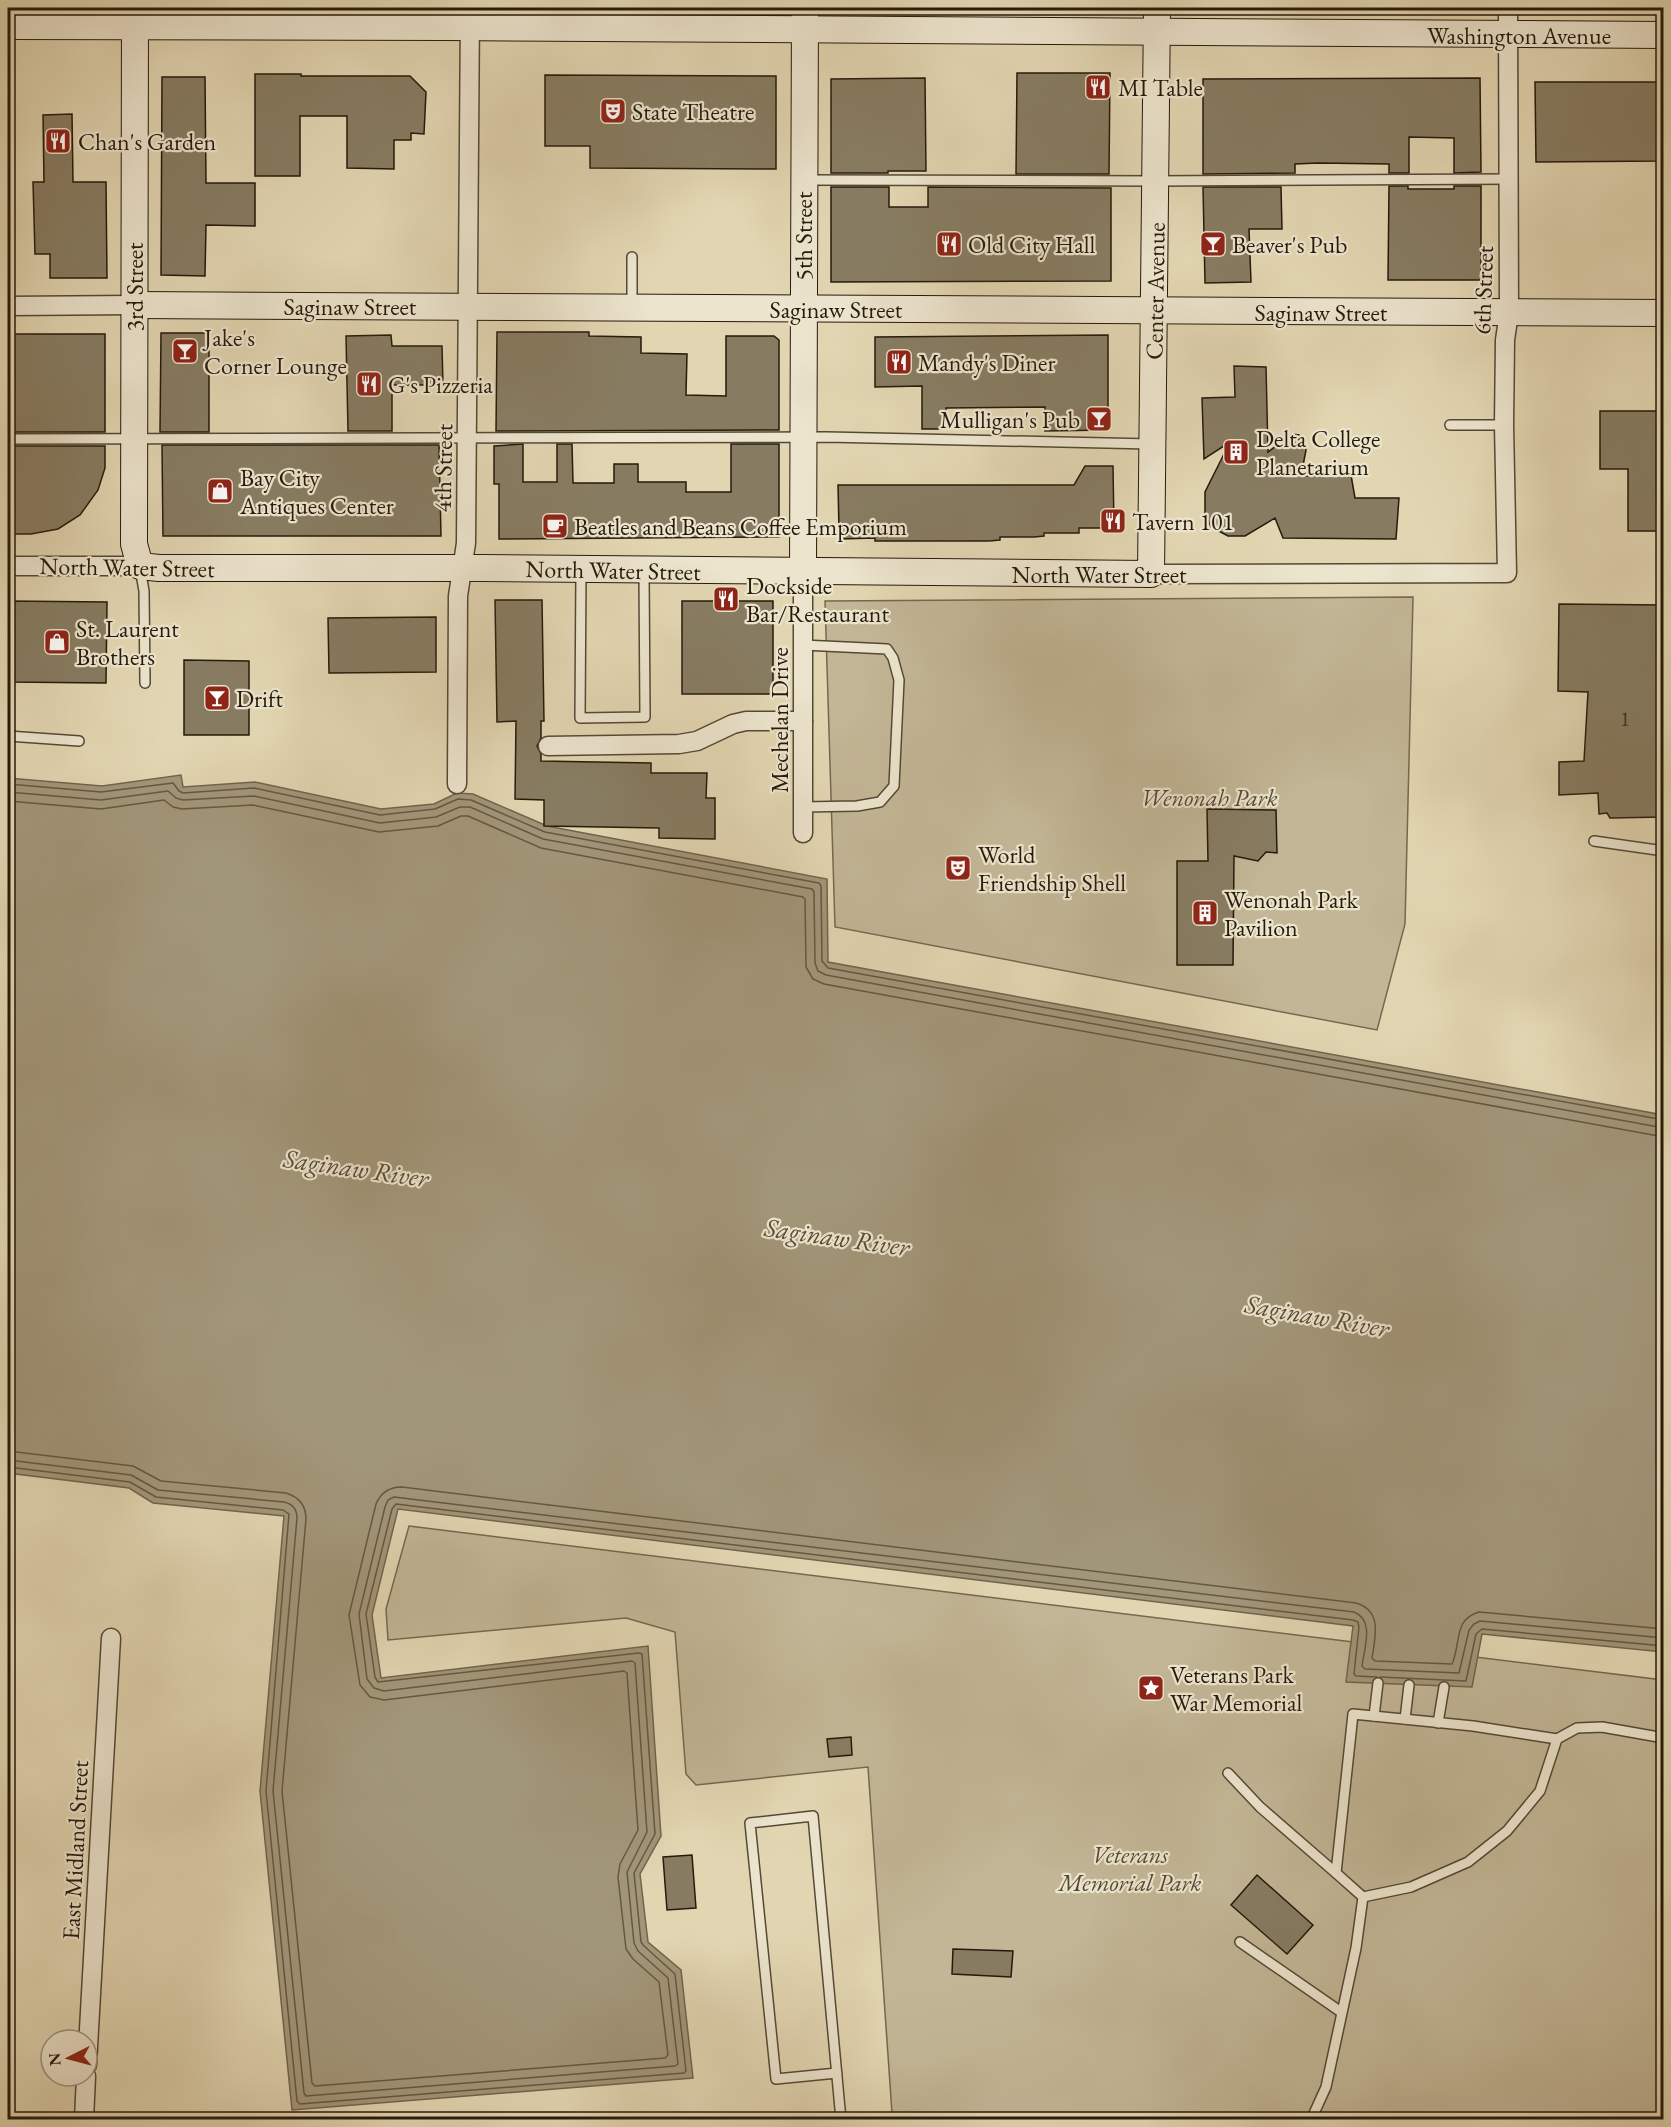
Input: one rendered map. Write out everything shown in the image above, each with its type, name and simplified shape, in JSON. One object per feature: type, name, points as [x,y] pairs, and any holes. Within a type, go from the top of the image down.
[{"type":"street","name":"6th Street","points":[[1507,573],[1504,425],[1505,340],[1509,313],[1508,8]]},
{"type":"street","name":"Washington Avenue","points":[[8,26],[80,16],[1157,19],[1509,35],[1664,35]]},
{"type":"street","name":"3rd Street","points":[[135,16],[134,544],[140,566]]},
{"type":"street","name":"4th Street","points":[[457,784],[458,596],[466,543],[470,17]]},
{"type":"street","name":"5th Street","points":[[803,572],[802,308],[805,19]]},
{"type":"street","name":"Center Avenue","points":[[1151,574],[1157,19]]},
{"type":"street","name":"Saginaw Street","points":[[8,306],[1664,312]]},
{"type":"street","name":"North Water Street","points":[[8,566],[1151,574],[1507,573]]},
{"type":"street","name":"Mechelan Drive","points":[[803,572],[803,833]]},
{"type":"street","points":[[548,746],[679,744],[698,741],[733,724],[746,721],[803,721]]},
{"type":"street","name":"East Midland Street","points":[[89,2028],[111,1638]]},
{"type":"street","points":[[84,2120],[85,2088]]},
{"type":"lane","points":[[803,180],[1156,182],[1509,179]]},
{"type":"lane","points":[[632,257],[632,308]]},
{"type":"lane","points":[[1450,424],[1504,425]]},
{"type":"lane","points":[[8,439],[802,437],[1153,444]]},
{"type":"lane","points":[[140,566],[144,591],[145,683]]},
{"type":"lane","points":[[581,569],[580,718],[645,717],[644,570]]},
{"type":"lane","points":[[803,645],[887,649],[893,658],[899,680],[894,786],[880,802],[857,806],[803,807]]},
{"type":"lane","points":[[8,736],[79,741]]},
{"type":"lane","points":[[1594,841],[1664,851]]},
{"type":"lane","points":[[1374,1716],[1378,1683]]},
{"type":"lane","points":[[1405,1719],[1409,1685]]},
{"type":"lane","points":[[1438,1723],[1444,1687]]},
{"type":"lane","points":[[1336,1873],[1353,1714],[1473,1726],[1557,1739],[1577,1728],[1602,1727],[1664,1738]]},
{"type":"lane","points":[[1362,1898],[1411,1887],[1468,1862],[1507,1831],[1540,1791],[1557,1739]]},
{"type":"lane","points":[[1228,1773],[1260,1807],[1362,1898]]},
{"type":"lane","points":[[837,2073],[776,2079],[750,1823],[813,1816],[837,2073],[841,2120]]},
{"type":"lane","points":[[1311,2120],[1326,2087],[1356,1948],[1362,1898]]},
{"type":"lane","points":[[1240,1942],[1341,2012]]},
{"type":"green space","name":"Wenonah Park","points":[[1413,597],[1405,924],[1377,1030],[835,927],[825,601]]},
{"type":"green space","name":"Veterans Memorial Park","points":[[409,1526],[1663,1680],[1663,2119],[825,2119],[892,2113],[868,1767],[696,1785],[686,1774],[675,1632],[626,1618],[388,1640],[386,1609]]},
{"type":"water","name":"Saginaw River","points":[[181,775],[183,787],[255,782],[381,809],[434,804],[457,793],[473,794],[547,826],[827,879],[828,962],[1663,1115],[1663,1652],[1482,1634],[1472,1687],[1346,1682],[1353,1626],[398,1509],[372,1615],[381,1678],[648,1646],[661,1836],[640,1874],[648,1942],[681,1970],[693,2078],[292,2110],[260,1791],[284,1516],[153,1503],[129,1488],[8,1473],[8,778],[102,786]]},
{"type":"building","points":[[1017,73],[1110,73],[1109,174],[1016,174]]},
{"type":"building","points":[[255,74],[410,76],[426,92],[424,134],[411,133],[411,140],[394,140],[394,169],[347,168],[347,116],[300,116],[300,176],[255,176]]},
{"type":"building","points":[[545,75],[776,76],[776,169],[590,168],[590,146],[545,146]]},
{"type":"building","points":[[162,77],[205,77],[206,183],[255,183],[255,226],[206,225],[205,276],[161,275]]},
{"type":"building","points":[[925,78],[926,171],[831,173],[831,79]]},
{"type":"building","points":[[1480,78],[1481,172],[1454,173],[1454,138],[1409,137],[1409,173],[1389,173],[1389,164],[1318,163],[1295,164],[1295,173],[1203,174],[1203,79]]},
{"type":"building","points":[[1535,82],[1664,82],[1664,161],[1536,162]]},
{"type":"building","points":[[72,114],[73,182],[106,182],[107,278],[50,278],[50,254],[35,254],[33,182],[44,182],[43,115]]},
{"type":"building","points":[[1389,186],[1408,186],[1408,189],[1454,189],[1454,186],[1481,186],[1481,280],[1388,280]]},
{"type":"building","points":[[831,187],[889,187],[889,207],[928,207],[928,187],[1111,188],[1111,281],[831,282]]},
{"type":"building","points":[[1203,187],[1281,187],[1282,229],[1249,229],[1251,282],[1205,283]]},
{"type":"building","points":[[497,332],[589,332],[589,336],[641,337],[641,353],[687,354],[686,395],[726,396],[726,336],[774,336],[779,340],[779,430],[496,431]]},
{"type":"building","points":[[161,333],[209,333],[209,432],[160,432]]},
{"type":"building","points":[[11,334],[105,334],[105,432],[8,432]]},
{"type":"building","name":"G's Pizzeria","points":[[391,335],[392,346],[442,346],[443,385],[392,385],[392,431],[348,431],[346,336]]},
{"type":"building","points":[[1108,335],[1108,430],[1045,431],[1045,407],[946,408],[946,429],[922,429],[922,386],[875,387],[875,337]]},
{"type":"building","name":"Delta College Planetarium","points":[[1234,366],[1266,367],[1268,452],[1292,434],[1299,435],[1303,439],[1306,450],[1301,476],[1351,475],[1355,498],[1399,498],[1396,539],[1283,538],[1275,518],[1245,536],[1228,536],[1211,527],[1205,513],[1205,492],[1230,442],[1204,459],[1202,398],[1235,397]]},
{"type":"building","points":[[1600,411],[1664,411],[1664,531],[1628,531],[1628,469],[1600,469]]},
{"type":"building","points":[[523,444],[523,482],[557,482],[557,444],[572,444],[573,483],[614,483],[614,464],[638,464],[638,482],[686,482],[686,492],[731,492],[731,444],[779,444],[779,537],[499,539],[499,484],[494,484],[494,446]]},
{"type":"building","points":[[162,445],[439,445],[441,536],[163,536]]},
{"type":"building","points":[[8,446],[105,446],[105,468],[98,490],[80,515],[58,529],[31,534],[8,534]]},
{"type":"building","points":[[1085,466],[1113,466],[1114,528],[1079,528],[1079,533],[1044,533],[1044,536],[1000,537],[1000,540],[989,541],[841,539],[838,485],[1074,485]]},
{"type":"building","points":[[495,600],[542,600],[544,721],[541,721],[541,738],[537,746],[541,754],[541,761],[651,763],[651,773],[707,773],[706,798],[715,798],[715,839],[659,838],[659,828],[544,826],[544,800],[515,799],[516,721],[497,722]]},
{"type":"building","name":"St. Laurent Brothers","points":[[8,601],[107,602],[106,683],[8,682]]},
{"type":"building","points":[[682,601],[773,601],[773,694],[682,694]]},
{"type":"building","points":[[1559,604],[1664,605],[1664,817],[1610,818],[1607,813],[1599,814],[1598,793],[1559,795],[1559,762],[1584,761],[1588,692],[1558,691]]},
{"type":"building","points":[[436,617],[436,672],[329,673],[328,618]]},
{"type":"building","name":"Drift","points":[[184,660],[249,661],[249,735],[184,735]]},
{"type":"building","name":"Wenonah Park Pavilion","points":[[1207,809],[1276,810],[1277,853],[1266,852],[1258,861],[1234,856],[1233,965],[1177,965],[1177,861],[1208,861]]},
{"type":"building","points":[[851,1737],[852,1755],[829,1757],[827,1739]]},
{"type":"building","points":[[692,1855],[696,1908],[667,1910],[663,1857]]},
{"type":"building","points":[[1257,1875],[1313,1925],[1287,1954],[1231,1905]]},
{"type":"building","points":[[953,1949],[1013,1951],[1011,1977],[952,1974]]},
{"type":"place","name":"MI Table","points":[[1098,87]]},
{"type":"place","name":"State Theatre","points":[[613,111]]},
{"type":"place","name":"Chan's Garden","points":[[58,141]]},
{"type":"place","name":"Old City Hall","points":[[949,244]]},
{"type":"place","name":"Beaver's Pub","points":[[1213,244]]},
{"type":"place","name":"Jake's Corner Lounge","points":[[185,351]]},
{"type":"place","name":"Mandy's Diner","points":[[899,362]]},
{"type":"place","name":"G's Pizzeria","points":[[369,384]]},
{"type":"place","name":"Mulligan's Pub","points":[[1099,419]]},
{"type":"place","name":"Delta College Planetarium","points":[[1236,452]]},
{"type":"place","name":"Bay City Antiques Center","points":[[220,491]]},
{"type":"place","name":"Tavern 101","points":[[1113,521]]},
{"type":"place","name":"Beatles and Beans Coffee Emporium","points":[[555,526]]},
{"type":"place","name":"Dockside Bar/Restaurant","points":[[726,599]]},
{"type":"place","name":"St. Laurent Brothers","points":[[57,642]]},
{"type":"place","name":"Drift","points":[[217,698]]},
{"type":"place","name":"World Friendship Shell","points":[[958,868]]},
{"type":"place","name":"Wenonah Park Pavilion","points":[[1205,913]]},
{"type":"place","name":"Veterans Park War Memorial","points":[[1151,1688]]}]
